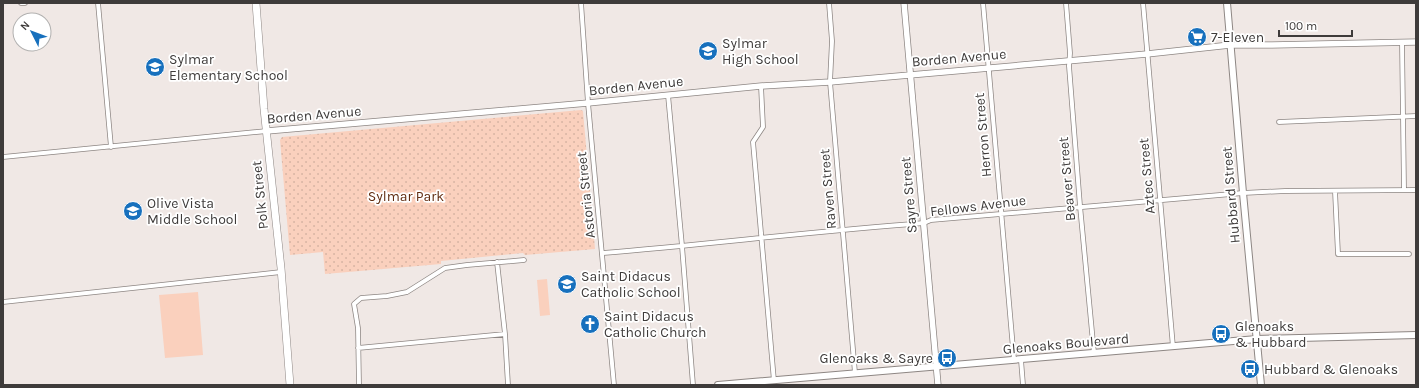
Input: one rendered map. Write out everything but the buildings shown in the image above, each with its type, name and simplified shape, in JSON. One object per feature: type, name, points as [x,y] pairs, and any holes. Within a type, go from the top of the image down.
[{"type":"main road","name":"Polk Street","points":[[256,3],[290,385]]},
{"type":"main road","name":"Hubbard Street","points":[[1227,3],[1260,385]]},
{"type":"main road","name":"Glenoaks Boulevard","points":[[718,385],[1257,339],[1416,336]]},
{"type":"street","points":[[98,3],[111,147]]},
{"type":"street","name":"Astoria Street","points":[[581,3],[588,103],[603,252],[614,385]]},
{"type":"street","name":"Raven Street","points":[[829,3],[832,41],[830,82],[855,373]]},
{"type":"street","name":"Sayre Street","points":[[904,3],[938,385]]},
{"type":"street","name":"Herron Street","points":[[983,3],[1002,213],[1018,360],[1023,385]]},
{"type":"street","name":"Beaver Street","points":[[1066,3],[1070,60],[1069,66],[1080,206],[1094,353]]},
{"type":"street","name":"Aztec Street","points":[[1143,3],[1173,347]]},
{"type":"street","points":[[1402,42],[1404,190]]},
{"type":"street","name":"Borden Avenue","points":[[3,156],[761,86],[830,82],[1147,54],[1230,45],[1416,42]]},
{"type":"street","points":[[761,86],[763,127],[753,142],[774,381]]},
{"type":"street","points":[[668,95],[693,385]]},
{"type":"street","points":[[1279,122],[1416,116]]},
{"type":"street","name":"Fellows Avenue","points":[[603,252],[924,223],[931,220],[1002,213],[1243,193],[1285,191],[1416,190]]},
{"type":"street","points":[[1334,191],[1338,254],[1409,254]]},
{"type":"street","points":[[360,385],[358,328],[354,304],[361,298],[388,296],[407,292],[445,268],[524,260]]},
{"type":"street","points":[[497,262],[505,334],[508,385]]},
{"type":"street","points":[[3,302],[281,272]]},
{"type":"street","points":[[358,348],[505,334]]},
{"type":"green space","name":"Sylmar Park","points":[[583,111],[595,249],[525,255],[523,253],[441,261],[441,264],[325,274],[323,252],[290,255],[280,140],[282,137]]},
{"type":"green space","points":[[547,279],[550,315],[540,316],[537,280]]},
{"type":"green space","points":[[198,292],[203,355],[165,358],[159,295]]},
{"type":"place","name":"7-Eleven","points":[[1197,37]]},
{"type":"place","name":"Sylmar High School","points":[[708,51]]},
{"type":"place","name":"Sylmar Elementary School","points":[[155,67]]},
{"type":"place","name":"Olive Vista Middle School","points":[[133,211]]},
{"type":"place","name":"Saint Didacus Catholic School","points":[[567,284]]},
{"type":"place","name":"Saint Didacus Catholic Church","points":[[590,324]]},
{"type":"place","name":"Glenoaks & Hubbard","points":[[1221,334]]},
{"type":"place","name":"Glenoaks & Sayre","points":[[947,358]]},
{"type":"place","name":"Hubbard & Glenoaks","points":[[1250,369]]}]
